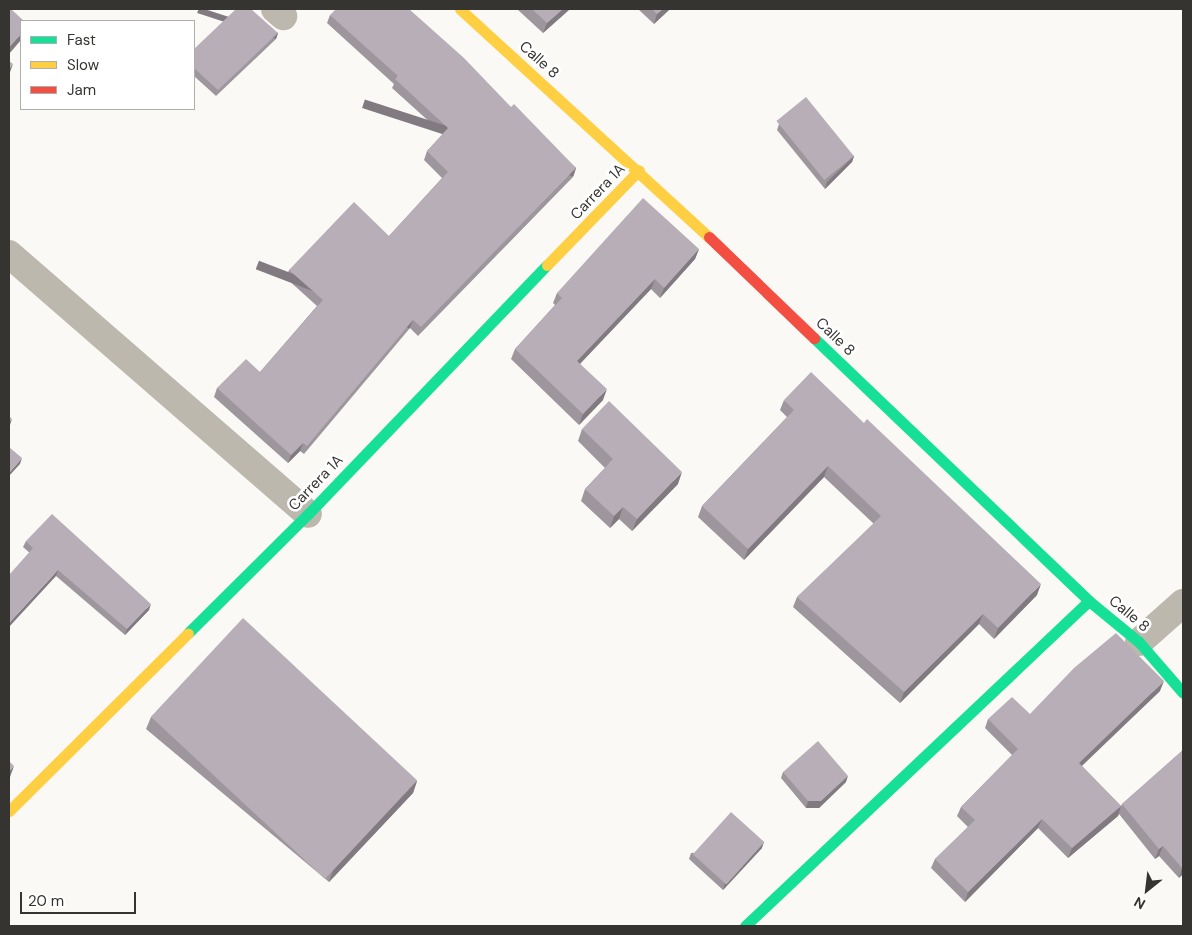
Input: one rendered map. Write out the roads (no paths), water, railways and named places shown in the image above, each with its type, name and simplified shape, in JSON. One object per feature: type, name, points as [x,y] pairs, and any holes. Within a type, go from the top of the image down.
[{"type":"street","name":"Calle 8","points":[[460,9],[639,170],[1089,601],[1139,642],[1183,693]]},
{"type":"street","name":"Carrera 1A","points":[[9,811],[308,514],[639,170]]},
{"type":"street","points":[[9,254],[308,514]]},
{"type":"street","points":[[745,926],[1089,601]]},
{"type":"street","points":[[1139,642],[1183,603]]}]
